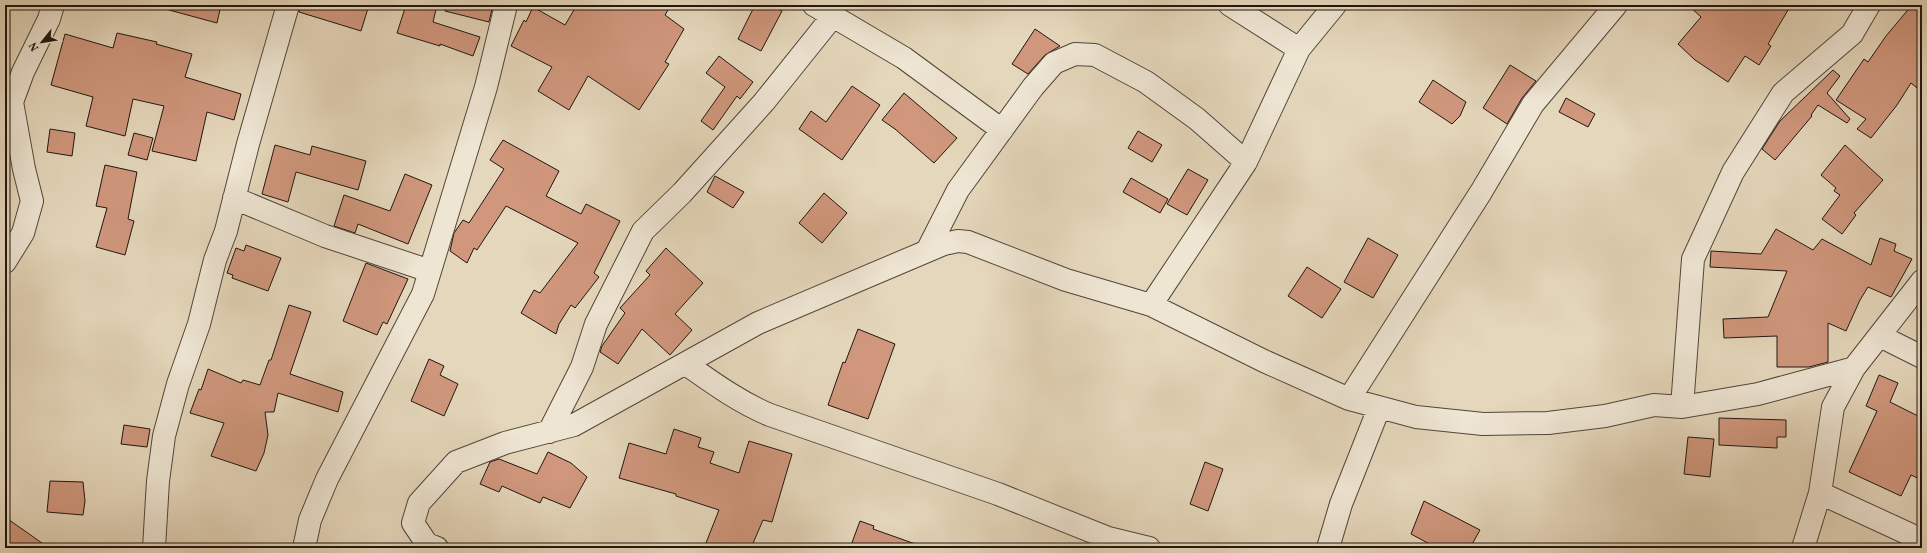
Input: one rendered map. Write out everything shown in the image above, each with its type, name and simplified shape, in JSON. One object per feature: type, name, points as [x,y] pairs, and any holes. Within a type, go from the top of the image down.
[{"type":"street","points":[[5,262],[22,233],[32,201],[24,169],[12,102],[23,72],[49,19],[53,5]]},
{"type":"street","points":[[154,548],[158,481],[164,436],[178,384],[199,324],[215,260],[226,231],[248,144],[288,5]]},
{"type":"street","points":[[304,548],[310,520],[327,479],[423,294],[486,87],[506,5]]},
{"type":"street","points":[[814,5],[904,58],[1002,130]]},
{"type":"street","points":[[1230,5],[1299,49]]},
{"type":"street","points":[[1151,305],[1246,162],[1299,49],[1335,5]]},
{"type":"street","points":[[1349,399],[1481,192],[1532,104],[1616,5]]},
{"type":"street","points":[[1682,407],[1693,259],[1733,172],[1782,94],[1852,34],[1869,5]]},
{"type":"street","points":[[549,432],[582,367],[596,324],[643,231],[682,193],[764,102],[833,16]]},
{"type":"street","points":[[927,251],[958,190],[1033,87],[1054,63],[1075,54],[1095,55],[1146,82],[1197,119],[1246,162]]},
{"type":"street","points":[[234,198],[325,236],[430,271]]},
{"type":"street","points":[[438,548],[427,544],[413,523],[419,503],[456,462],[505,443],[574,424],[601,411],[758,323],[944,244],[958,241],[968,242],[1066,280],[1151,305],[1264,361],[1349,399],[1416,417],[1483,424],[1548,422],[1605,416],[1654,405],[1682,407],[1758,394],[1854,368]]},
{"type":"street","points":[[1803,548],[1820,493],[1833,407],[1854,368],[1922,281]]},
{"type":"street","points":[[1880,336],[1922,357]]},
{"type":"street","points":[[686,364],[736,398],[751,407],[770,415],[998,494],[1108,538],[1148,548]]},
{"type":"street","points":[[1328,548],[1341,504],[1379,408]]},
{"type":"street","points":[[1820,493],[1922,540]]},
{"type":"building","points":[[169,5],[221,5],[217,23],[169,10]]},
{"type":"building","points":[[300,5],[369,5],[361,31],[299,12]]},
{"type":"building","points":[[406,5],[437,5],[433,22],[480,37],[473,56],[440,44],[440,46],[397,33]]},
{"type":"building","points":[[445,5],[493,5],[489,22],[445,11]]},
{"type":"building","points":[[577,5],[671,5],[665,15],[684,29],[665,62],[669,64],[639,110],[588,76],[569,110],[538,91],[552,67],[511,46],[524,20],[526,22],[533,7],[565,25]]},
{"type":"building","points":[[755,5],[770,5],[782,11],[761,51],[738,39]]},
{"type":"building","points":[[1688,5],[1791,5],[1768,44],[1771,46],[1759,65],[1745,56],[1728,82],[1695,60],[1678,44],[1701,17]]},
{"type":"building","points":[[1912,5],[1922,5],[1922,92],[1911,83],[1897,105],[1871,138],[1857,129],[1866,119],[1836,100],[1864,59],[1868,62],[1886,36]]},
{"type":"building","points":[[1035,29],[1060,46],[1045,55],[1028,74],[1012,64]]},
{"type":"building","points":[[117,33],[157,42],[156,44],[192,54],[185,77],[241,94],[234,120],[207,112],[196,161],[152,151],[164,106],[133,99],[125,136],[86,126],[93,97],[51,85],[65,34],[113,48]]},
{"type":"building","points":[[719,56],[753,82],[740,99],[737,96],[713,130],[701,121],[725,87],[706,73]]},
{"type":"building","points":[[1510,65],[1536,81],[1522,98],[1507,124],[1483,108]]},
{"type":"building","points":[[1833,70],[1840,76],[1827,93],[1850,119],[1847,123],[1818,105],[1811,115],[1812,116],[1775,160],[1762,149],[1780,121]]},
{"type":"building","points":[[1433,80],[1466,102],[1460,116],[1452,124],[1419,102]]},
{"type":"building","points":[[852,86],[880,105],[842,160],[799,129],[811,111],[826,122]]},
{"type":"building","points":[[904,93],[957,138],[934,163],[895,129],[882,120]]},
{"type":"building","points":[[1566,98],[1595,114],[1588,127],[1559,112]]},
{"type":"building","points":[[50,129],[75,133],[72,156],[47,152]]},
{"type":"building","points":[[1138,131],[1162,145],[1152,162],[1128,148]]},
{"type":"building","points":[[134,133],[153,138],[147,160],[128,155]]},
{"type":"building","points":[[503,140],[559,171],[546,196],[581,214],[586,204],[620,221],[594,273],[599,277],[575,308],[571,305],[559,324],[556,334],[521,313],[534,290],[540,293],[578,243],[506,206],[477,250],[474,248],[467,263],[450,251],[454,233],[463,220],[469,223],[504,169],[490,160]]},
{"type":"building","points":[[275,145],[310,155],[312,146],[366,161],[358,190],[296,172],[288,202],[262,194]]},
{"type":"building","points":[[1845,145],[1883,180],[1854,213],[1856,215],[1842,234],[1822,219],[1840,195],[1834,191],[1836,188],[1821,175]]},
{"type":"building","points":[[105,165],[137,172],[128,219],[134,221],[125,255],[96,247],[107,208],[96,206]]},
{"type":"building","points":[[1188,169],[1208,180],[1187,215],[1167,204]]},
{"type":"building","points":[[405,174],[432,185],[408,244],[358,224],[355,233],[334,226],[344,195],[390,211]]},
{"type":"building","points":[[715,176],[744,192],[733,208],[707,192]]},
{"type":"building","points":[[1131,178],[1168,199],[1160,213],[1123,192]]},
{"type":"building","points":[[824,193],[847,213],[822,243],[799,223]]},
{"type":"building","points":[[1776,229],[1813,250],[1822,239],[1871,265],[1880,238],[1896,244],[1894,251],[1912,259],[1891,297],[1868,287],[1860,300],[1846,331],[1828,323],[1828,362],[1809,367],[1777,367],[1777,336],[1724,338],[1723,319],[1768,317],[1787,271],[1710,267],[1711,251],[1761,254]]},
{"type":"building","points":[[1368,238],[1398,255],[1373,298],[1344,282]]},
{"type":"building","points":[[246,245],[281,258],[268,291],[232,278],[233,275],[227,273],[236,248],[244,251]]},
{"type":"building","points":[[666,248],[703,283],[675,314],[692,330],[670,355],[642,329],[618,364],[600,352],[602,346],[625,313],[620,308],[650,275],[646,271]]},
{"type":"building","points":[[366,263],[408,279],[387,324],[383,322],[377,335],[343,321]]},
{"type":"building","points":[[1307,267],[1341,289],[1322,318],[1288,296]]},
{"type":"building","points":[[289,305],[311,312],[290,374],[343,392],[338,412],[278,393],[274,412],[265,412],[268,435],[264,453],[256,471],[211,456],[224,423],[190,413],[199,389],[201,390],[208,369],[241,383],[243,380],[260,385],[269,360],[271,360]]},
{"type":"building","points":[[858,329],[895,344],[868,419],[828,405],[843,362],[845,363]]},
{"type":"building","points":[[429,359],[444,366],[440,375],[458,384],[444,416],[411,401]]},
{"type":"building","points":[[1879,375],[1898,383],[1890,402],[1922,418],[1922,480],[1911,475],[1901,496],[1849,472],[1877,411],[1866,406]]},
{"type":"building","points":[[1719,418],[1786,420],[1786,437],[1777,437],[1777,448],[1719,445]]},
{"type":"building","points":[[124,425],[150,429],[147,447],[121,444]]},
{"type":"building","points":[[674,429],[701,438],[698,447],[714,452],[710,463],[739,473],[749,441],[792,454],[772,522],[763,520],[751,548],[704,548],[719,510],[676,496],[676,494],[619,478],[629,443],[666,454]]},
{"type":"building","points":[[1688,437],[1714,439],[1710,477],[1684,474]]},
{"type":"building","points":[[548,452],[571,463],[587,477],[570,508],[543,497],[540,503],[502,486],[499,492],[480,484],[490,462],[499,459],[537,474]]},
{"type":"building","points":[[1205,462],[1223,469],[1208,511],[1190,504]]},
{"type":"building","points":[[50,481],[83,482],[85,501],[83,515],[47,512]]},
{"type":"building","points":[[1424,501],[1480,530],[1470,548],[1437,548],[1411,534]]},
{"type":"building","points":[[5,517],[49,548],[5,548]]},
{"type":"building","points":[[860,521],[874,526],[873,529],[921,546],[920,548],[850,548]]}]
